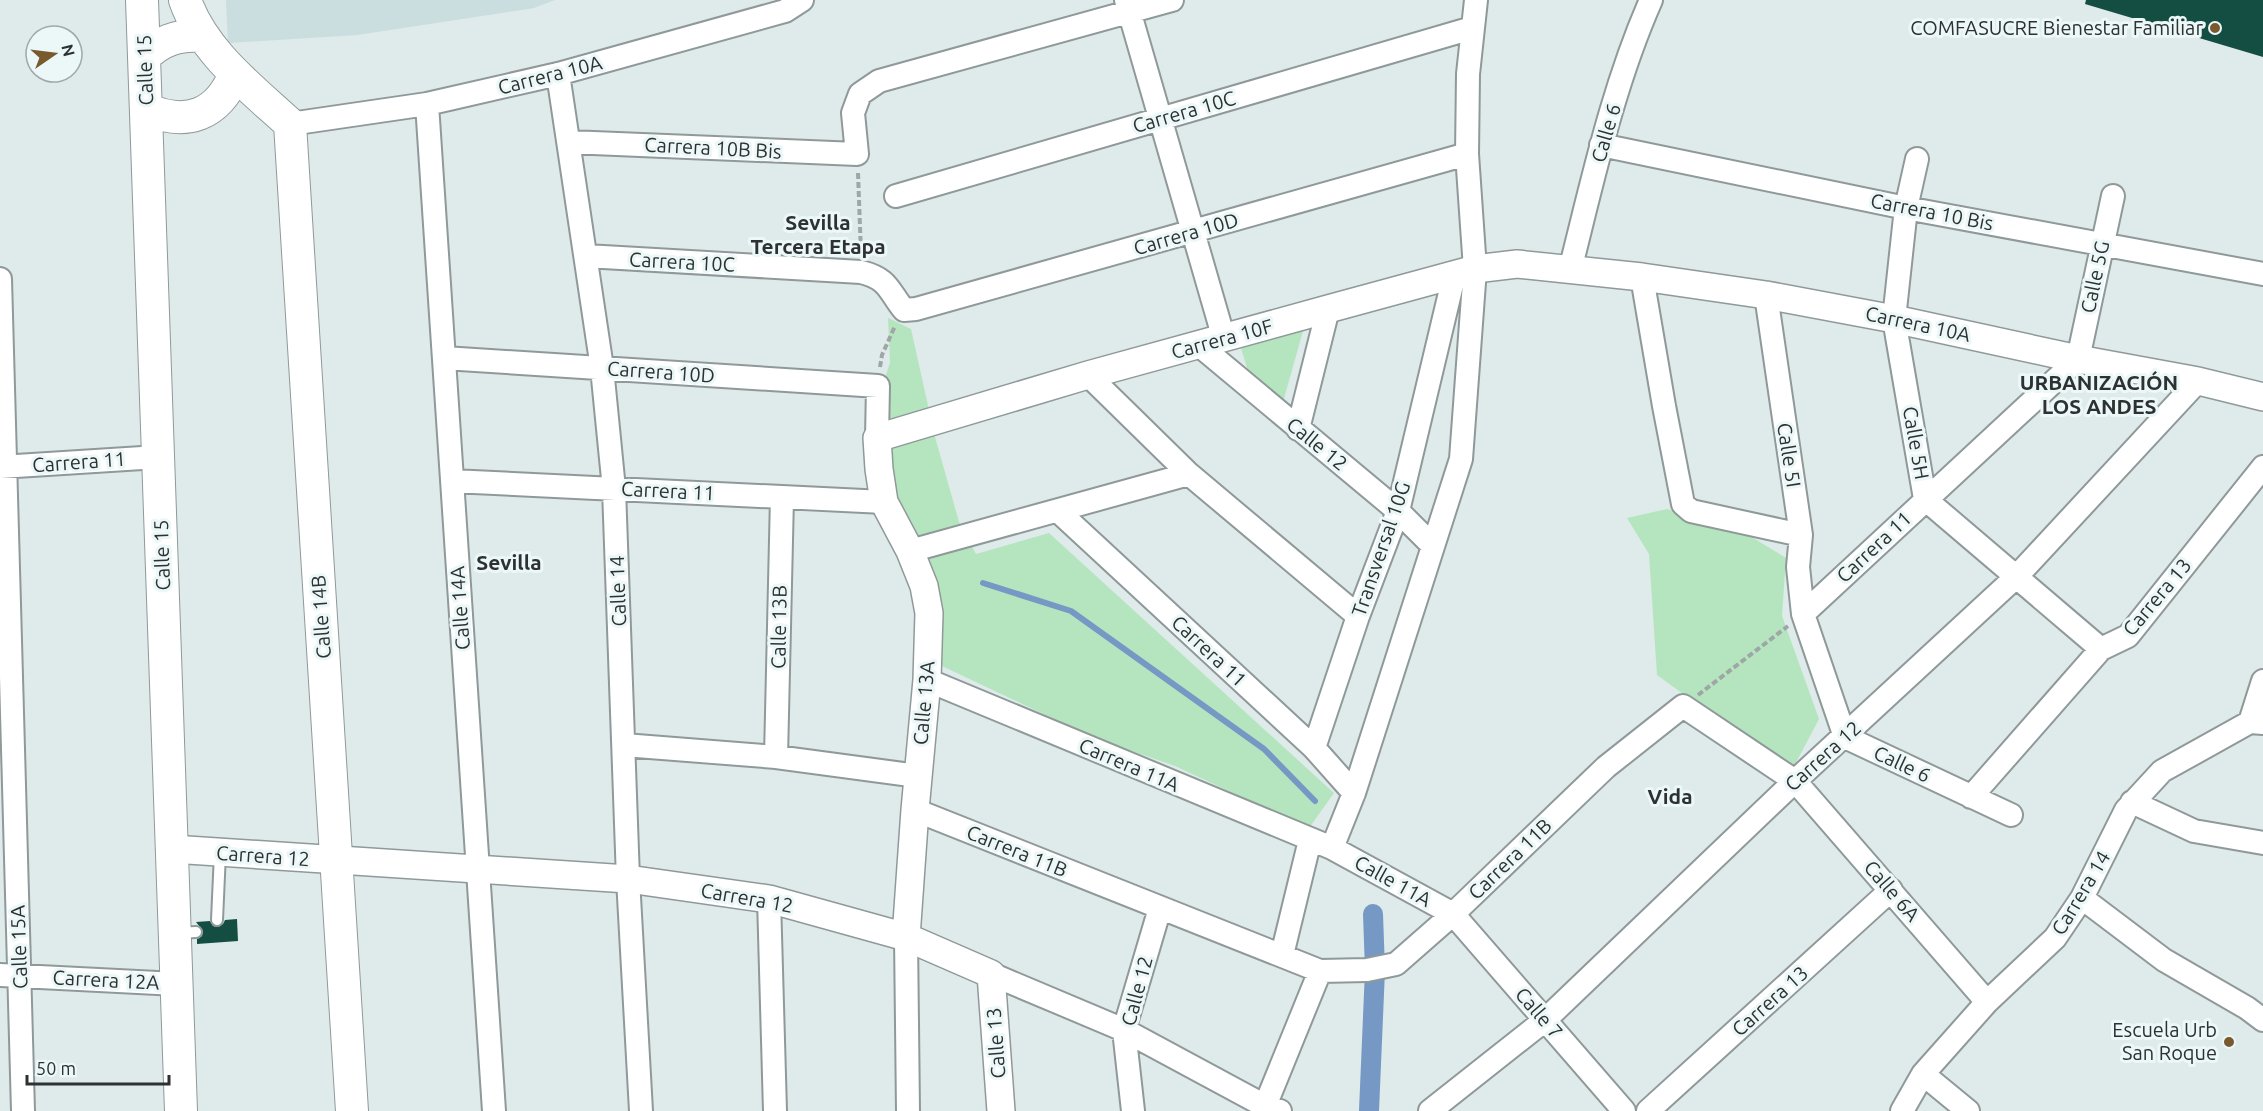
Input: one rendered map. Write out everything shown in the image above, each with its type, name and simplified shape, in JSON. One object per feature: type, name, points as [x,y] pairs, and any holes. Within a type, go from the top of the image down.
[{"type":"main road","name":"Calle 15","points":[[142,0],[172,849],[186,933],[177,984],[181,1111]]},
{"type":"main road","points":[[185,0],[202,36],[235,74],[290,124]]},
{"type":"main road","points":[[144,57],[152,49],[171,38],[202,36]]},
{"type":"main road","points":[[146,109],[160,116],[176,118],[207,111],[229,89],[235,74]]},
{"type":"main road","name":"Calle 14B","points":[[290,124],[352,1111]]},
{"type":"street","name":"Carrera 10A","points":[[290,124],[427,104],[558,74],[785,11],[802,0]]},
{"type":"street","points":[[857,154],[853,113],[860,94],[879,81],[1128,6],[1172,0]]},
{"type":"street","points":[[1332,848],[1354,793],[1461,459],[1468,74],[1476,0]]},
{"type":"street","name":"Calle 6","points":[[1570,270],[1601,146],[1636,33],[1651,0]]},
{"type":"street","points":[[1128,6],[1193,232],[1212,342]]},
{"type":"street","name":"Carrera 10C","points":[[896,196],[1472,28]]},
{"type":"street","name":"Calle 14","points":[[558,74],[602,368],[614,489],[628,879],[641,1111]]},
{"type":"street","name":"Calle 14A","points":[[427,104],[494,1111]]},
{"type":"street","name":"Carrera 10B Bis","points":[[569,142],[857,154]]},
{"type":"street","name":"Carrera 10 Bis","points":[[1601,146],[1906,208],[2263,274]]},
{"type":"street","name":"Carrera 10D","points":[[904,310],[916,309],[1467,154]]},
{"type":"street","name":"Calle 5H","points":[[1917,159],[1906,208],[1894,319],[1925,499],[2101,649]]},
{"type":"street","name":"Calle 5G","points":[[2078,359],[2113,196]]},
{"type":"street","name":"Carrera 10C","points":[[586,256],[861,272],[873,275],[889,285],[904,310]]},
{"type":"street","name":"Carrera 10F","points":[[877,438],[1088,375],[1464,273],[1517,264],[1570,270]]},
{"type":"street","name":"Carrera 10A","points":[[1570,270],[1642,277],[1766,295],[1894,319],[2078,359],[2198,381],[2263,397]]},
{"type":"street","name":"Transversal 10G","points":[[1314,748],[1358,616],[1398,511],[1464,273]]},
{"type":"street","points":[[1642,277],[1683,504],[1691,511],[1802,535]]},
{"type":"street","name":"Calle 15A","points":[[0,279],[10,975],[23,1111]]},
{"type":"street","name":"Calle 5I","points":[[1766,295],[1802,535],[1798,567],[1803,614]]},
{"type":"street","points":[[1298,429],[1328,309]]},
{"type":"street","name":"Calle 12","points":[[1212,342],[1298,429],[1398,511],[1432,545]]},
{"type":"street","name":"Carrera 10D","points":[[444,358],[878,386]]},
{"type":"street","name":"Carrera 11","points":[[1803,614],[2078,359]]},
{"type":"street","points":[[1088,375],[1189,474],[1358,616]]},
{"type":"street","name":"Carrera 12","points":[[1430,1111],[1545,1020],[1795,781],[2017,576],[2198,381]]},
{"type":"street","name":"Calle 13A","points":[[878,386],[877,438],[884,502],[910,552],[924,586],[929,613],[927,680],[906,937],[908,1111]]},
{"type":"street","name":"Carrera 11","points":[[3,467],[158,457]]},
{"type":"street","name":"Carrera 13","points":[[1971,796],[2101,649],[2128,636],[2263,467]]},
{"type":"street","points":[[910,552],[1189,474]]},
{"type":"street","name":"Carrera 11","points":[[452,481],[884,502]]},
{"type":"street","name":"Calle 13B","points":[[776,758],[782,497]]},
{"type":"street","name":"Carrera 11","points":[[1059,512],[1314,748],[1354,793]]},
{"type":"street","points":[[1803,614],[1845,736]]},
{"type":"street","name":"Carrera 11A","points":[[927,680],[1332,848]]},
{"type":"street","name":"Carrera 14","points":[[1902,1111],[1923,1074],[1987,1002],[2055,938],[2082,898],[2132,802],[2162,771],[2257,722],[2263,681]]},
{"type":"street","points":[[1683,706],[1795,781]]},
{"type":"street","name":"Carrera 11B","points":[[915,810],[1320,971],[1366,970],[1396,964],[1453,914],[1606,767],[1683,706]]},
{"type":"street","name":"Calle 6","points":[[1845,736],[2011,815]]},
{"type":"street","points":[[624,745],[776,758],[918,776]]},
{"type":"street","name":"Calle 6A","points":[[1795,781],[1987,1002]]},
{"type":"street","points":[[2132,802],[2194,831],[2263,843]]},
{"type":"street","points":[[1282,955],[1310,840]]},
{"type":"street","name":"Calle 11A","points":[[1332,848],[1453,914]]},
{"type":"street","name":"Carrera 12","points":[[172,849],[628,879],[769,898],[906,937],[1124,1030],[1270,1109]]},
{"type":"street","name":"Carrera 13","points":[[1648,1111],[1891,890]]},
{"type":"street","points":[[769,898],[775,1111]]},
{"type":"street","points":[[2082,898],[2164,960],[2247,1008],[2263,1020]]},
{"type":"street","name":"Calle 12","points":[[1133,1111],[1124,1030],[1160,908]]},
{"type":"street","name":"Calle 7","points":[[1453,914],[1624,1111]]},
{"type":"street","points":[[1270,1109],[1320,971]]},
{"type":"street","name":"Calle 13","points":[[991,974],[1001,1111]]},
{"type":"street","name":"Carrera 12A","points":[[10,975],[177,984]]},
{"type":"street","points":[[1923,1074],[1968,1111]]},
{"type":"lane","points":[[217,920],[220,853]]},
{"type":"path","points":[[857,154],[861,272]]},
{"type":"path","points":[[878,386],[882,356],[904,310]]},
{"type":"path","points":[[1683,706],[1803,614]]},
{"type":"shaded area","points":[[226,0],[555,0],[534,8],[357,35],[228,43]]},
{"type":"green space","points":[[888,318],[911,329],[935,437],[959,522],[976,554],[1049,533],[1334,793],[1309,828],[1175,766],[1092,737],[942,666],[940,600],[914,527],[894,491],[883,385],[890,362]]},
{"type":"green space","points":[[1303,331],[1283,402],[1249,374],[1240,345]]},
{"type":"green space","points":[[1667,509],[1745,533],[1786,558],[1782,616],[1819,719],[1791,772],[1657,675],[1649,554],[1627,518]]},
{"type":"building","name":"COMFASUCRE Bienestar Familiar","points":[[2086,0],[2263,0],[2263,57],[2085,4]]},
{"type":"building","points":[[237,919],[238,941],[197,944],[197,939],[202,936],[203,931],[196,922],[210,921],[213,926],[217,927],[225,920]]},
{"type":"waterway","points":[[983,583],[1071,611],[1264,749],[1315,801]]},
{"type":"waterway","points":[[1369,1111],[1375,970],[1373,914]]},
{"type":"place","name":"COMFASUCRE Bienestar Familiar","points":[[2215,28]]},
{"type":"place","name":"Escuela Urb San Roque","points":[[2229,1042]]},
{"type":"district","name":"Sevilla Tercera Etapa","points":[[818,235]]},
{"type":"district","name":"URBANIZACIÓN LOS ANDES","points":[[2099,395]]},
{"type":"district","name":"Sevilla","points":[[509,563]]},
{"type":"district","name":"Vida","points":[[1670,797]]}]
